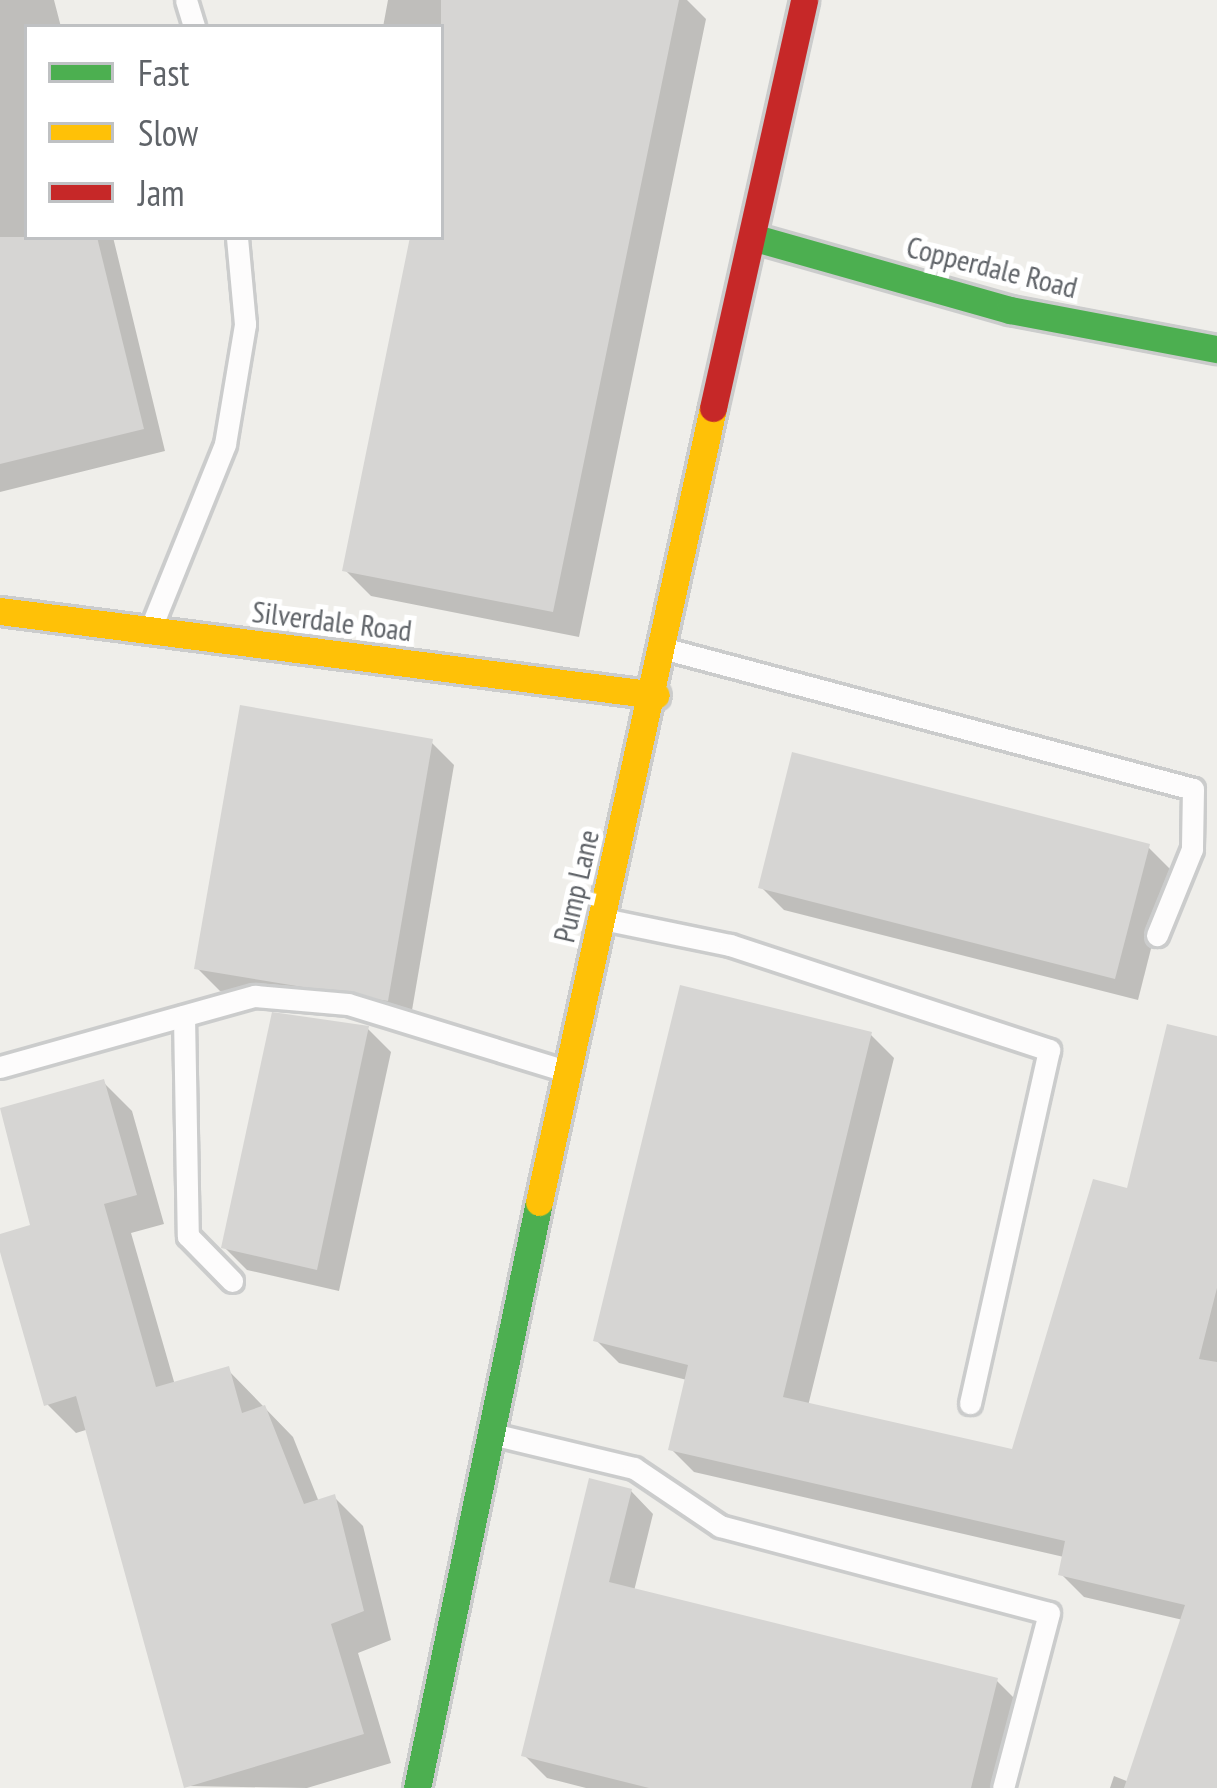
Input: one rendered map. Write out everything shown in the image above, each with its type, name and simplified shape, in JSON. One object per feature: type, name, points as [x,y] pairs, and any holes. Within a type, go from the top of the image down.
[{"type":"street","name":"Pump Lane","points":[[417,1788],[566,1071],[656,695],[804,0]]},
{"type":"street","name":"Copperdale Road","points":[[754,238],[1010,310],[1217,350]]},
{"type":"street","name":"Silverdale Road","points":[[0,611],[656,695]]},
{"type":"lane","points":[[149,631],[225,444],[245,324],[237,240]]},
{"type":"lane","points":[[666,649],[1193,789],[1192,849],[1157,935]]},
{"type":"lane","points":[[603,919],[730,944],[1049,1050],[970,1403]]},
{"type":"lane","points":[[0,1067],[255,996],[348,1004],[566,1071]]},
{"type":"lane","points":[[184,1016],[188,1236],[232,1281]]},
{"type":"lane","points":[[491,1433],[634,1468],[720,1526],[1049,1613],[1003,1788]]},
{"type":"building","points":[[441,0],[679,0],[553,612],[342,571],[409,240],[444,240]]},
{"type":"building","points":[[0,237],[98,240],[144,429],[0,464]]},
{"type":"building","points":[[240,705],[433,739],[388,1001],[194,969]]},
{"type":"building","points":[[792,752],[1150,844],[1115,979],[758,888]]},
{"type":"building","points":[[680,985],[872,1032],[783,1397],[1012,1449],[1093,1179],[1127,1188],[1167,1024],[1217,1036],[1217,1288],[1199,1359],[1217,1362],[1217,1788],[1124,1788],[1185,1605],[1058,1575],[1065,1541],[668,1450],[688,1365],[593,1341]]},
{"type":"building","points":[[272,1012],[369,1026],[317,1270],[221,1248]]},
{"type":"building","points":[[104,1079],[137,1195],[104,1204],[156,1387],[229,1366],[242,1413],[265,1405],[304,1504],[335,1494],[364,1611],[331,1624],[364,1734],[184,1788],[76,1396],[44,1406],[0,1252],[0,1234],[30,1225],[0,1108]]},
{"type":"building","points":[[589,1478],[632,1489],[609,1582],[998,1678],[971,1788],[649,1788],[521,1756]]},
{"type":"traffic: fast","points":[[755,238],[1010,310],[1217,349]]},
{"type":"traffic: fast","points":[[417,1788],[539,1202]]},
{"type":"traffic: slow","points":[[539,1202],[713,408]]},
{"type":"traffic: slow","points":[[0,611],[656,695]]},
{"type":"traffic: jam","points":[[713,408],[804,0]]}]
